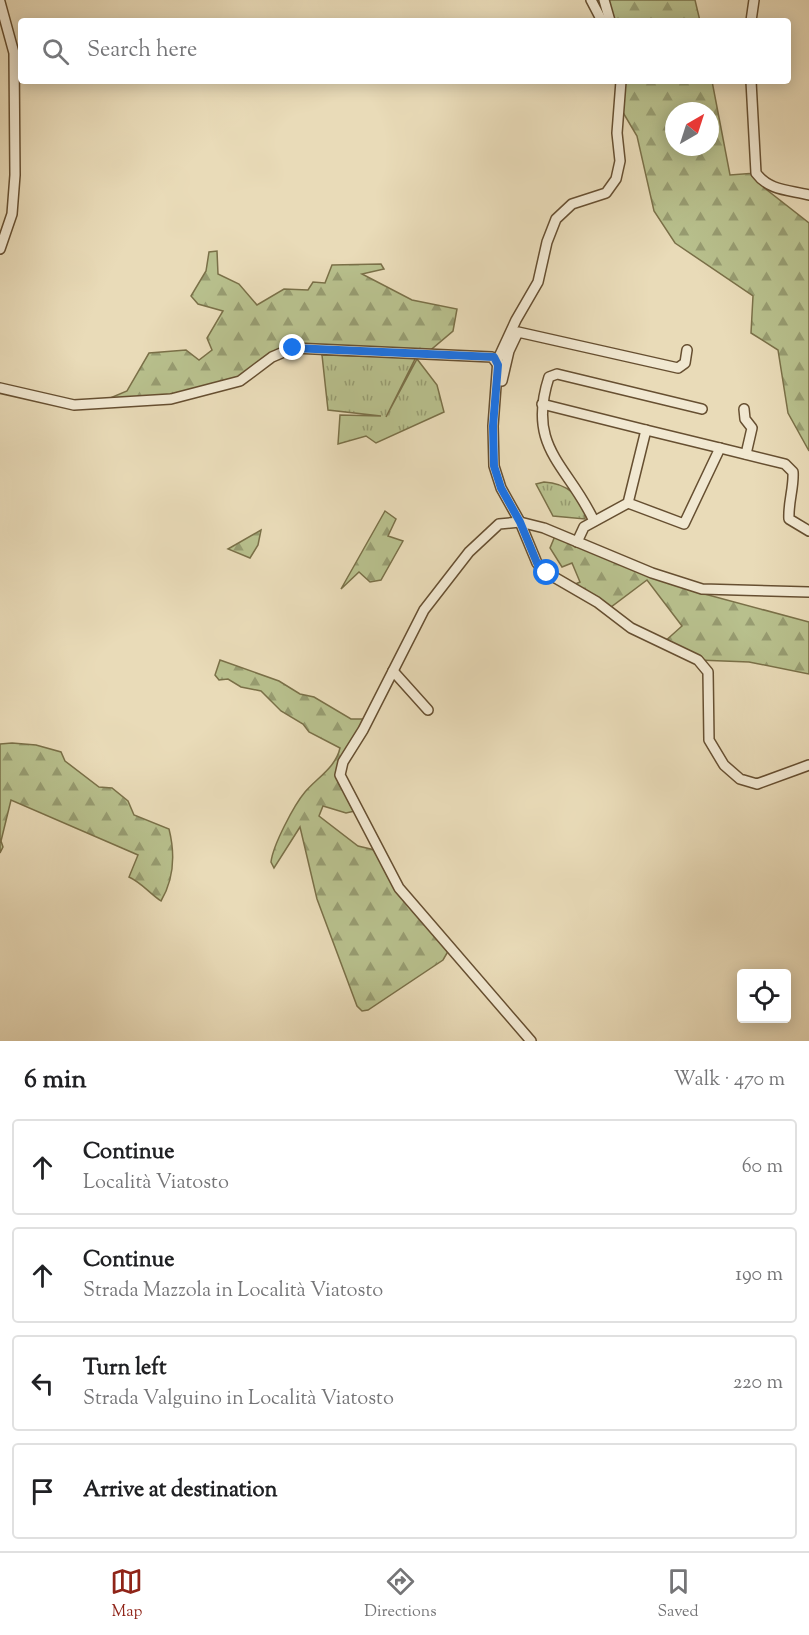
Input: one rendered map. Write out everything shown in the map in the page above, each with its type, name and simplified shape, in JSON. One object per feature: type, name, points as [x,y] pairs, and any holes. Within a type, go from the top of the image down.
[{"type":"street","points":[[591,0],[600,18]]},
{"type":"street","points":[[604,0],[609,18]]},
{"type":"street","points":[[751,18],[754,0]]},
{"type":"street","points":[[0,2],[14,53],[15,175],[13,207],[0,249]]},
{"type":"street","points":[[621,84],[617,133],[620,161],[616,179],[606,193],[572,204],[556,219],[547,242],[538,282],[508,335],[498,365],[493,441],[496,475],[520,522],[537,563],[547,573],[597,602],[631,628],[698,660],[708,672],[709,740],[724,765],[740,779],[757,784],[809,765]]},
{"type":"street","points":[[751,84],[756,173],[763,182],[771,186],[809,195]]},
{"type":"street","points":[[494,405],[500,393],[509,351],[518,332],[678,368],[685,363],[687,350]]},
{"type":"street","points":[[0,388],[61,404],[171,399],[240,381],[272,357],[293,348],[492,357],[498,365]]},
{"type":"street","points":[[594,521],[584,500],[557,464],[547,442],[542,404],[549,377],[557,374],[702,409]]},
{"type":"street","points":[[542,404],[785,464],[793,472],[794,483],[788,504],[789,519],[809,531]]},
{"type":"street","points":[[744,409],[745,419],[752,428],[746,454]]},
{"type":"street","points":[[577,542],[584,527],[628,503],[646,430]]},
{"type":"street","points":[[628,503],[684,524],[720,448]]},
{"type":"street","points":[[531,1041],[399,888],[340,775],[343,762],[363,730],[424,610],[469,552],[499,524],[520,522],[544,528],[652,573],[702,589],[809,592]]},
{"type":"street","points":[[393,671],[428,710]]},
{"type":"green space","points":[[591,0],[695,0],[699,18],[600,18]]},
{"type":"green space","points":[[621,84],[713,84],[716,102],[665,102],[665,156],[719,156],[719,118],[730,175],[756,173],[767,190],[809,223],[809,451],[788,413],[778,350],[751,333],[753,296],[675,243],[654,211],[637,136],[618,104]]},
{"type":"green space","points":[[217,251],[218,274],[239,284],[257,305],[284,289],[308,290],[313,282],[325,283],[332,265],[381,264],[384,269],[362,274],[412,300],[457,309],[453,331],[427,353],[416,357],[322,355],[322,351],[293,348],[250,375],[194,394],[96,404],[127,391],[149,353],[186,350],[199,360],[212,350],[207,338],[223,311],[198,304],[191,296],[206,271],[209,252]]},
{"type":"green space","points":[[322,355],[416,357],[386,417],[417,359],[437,385],[444,412],[376,443],[366,436],[338,444],[340,415],[381,416],[328,410]]},
{"type":"green space","points":[[544,482],[559,485],[573,493],[582,504],[585,519],[553,516],[536,484]]},
{"type":"green space","points":[[385,511],[396,519],[388,536],[403,541],[381,580],[370,582],[359,572],[341,589]]},
{"type":"green space","points":[[261,530],[258,545],[250,558],[228,549]]},
{"type":"green space","points":[[555,536],[686,589],[809,622],[809,674],[749,662],[698,660],[663,643],[682,626],[647,580],[607,610],[571,586],[580,582],[572,563],[562,567],[550,548]]},
{"type":"green space","points":[[220,660],[279,681],[300,694],[314,697],[351,719],[365,719],[341,766],[338,782],[355,811],[346,813],[323,806],[319,816],[358,846],[379,851],[399,888],[450,948],[443,960],[368,1010],[362,1011],[357,1006],[317,899],[300,827],[274,868],[271,862],[280,836],[295,806],[305,792],[335,761],[340,748],[309,732],[303,724],[281,711],[261,691],[241,687],[228,679],[219,680],[215,675]]},
{"type":"green space","points":[[0,744],[36,745],[61,752],[65,761],[99,787],[112,788],[128,801],[134,815],[169,829],[172,847],[171,875],[161,901],[129,877],[138,855],[11,800],[0,853]]},
{"type":"route","points":[[293,348],[350,352],[406,351],[494,357],[498,361],[493,426],[496,475],[527,537],[537,563],[547,573]]}]
